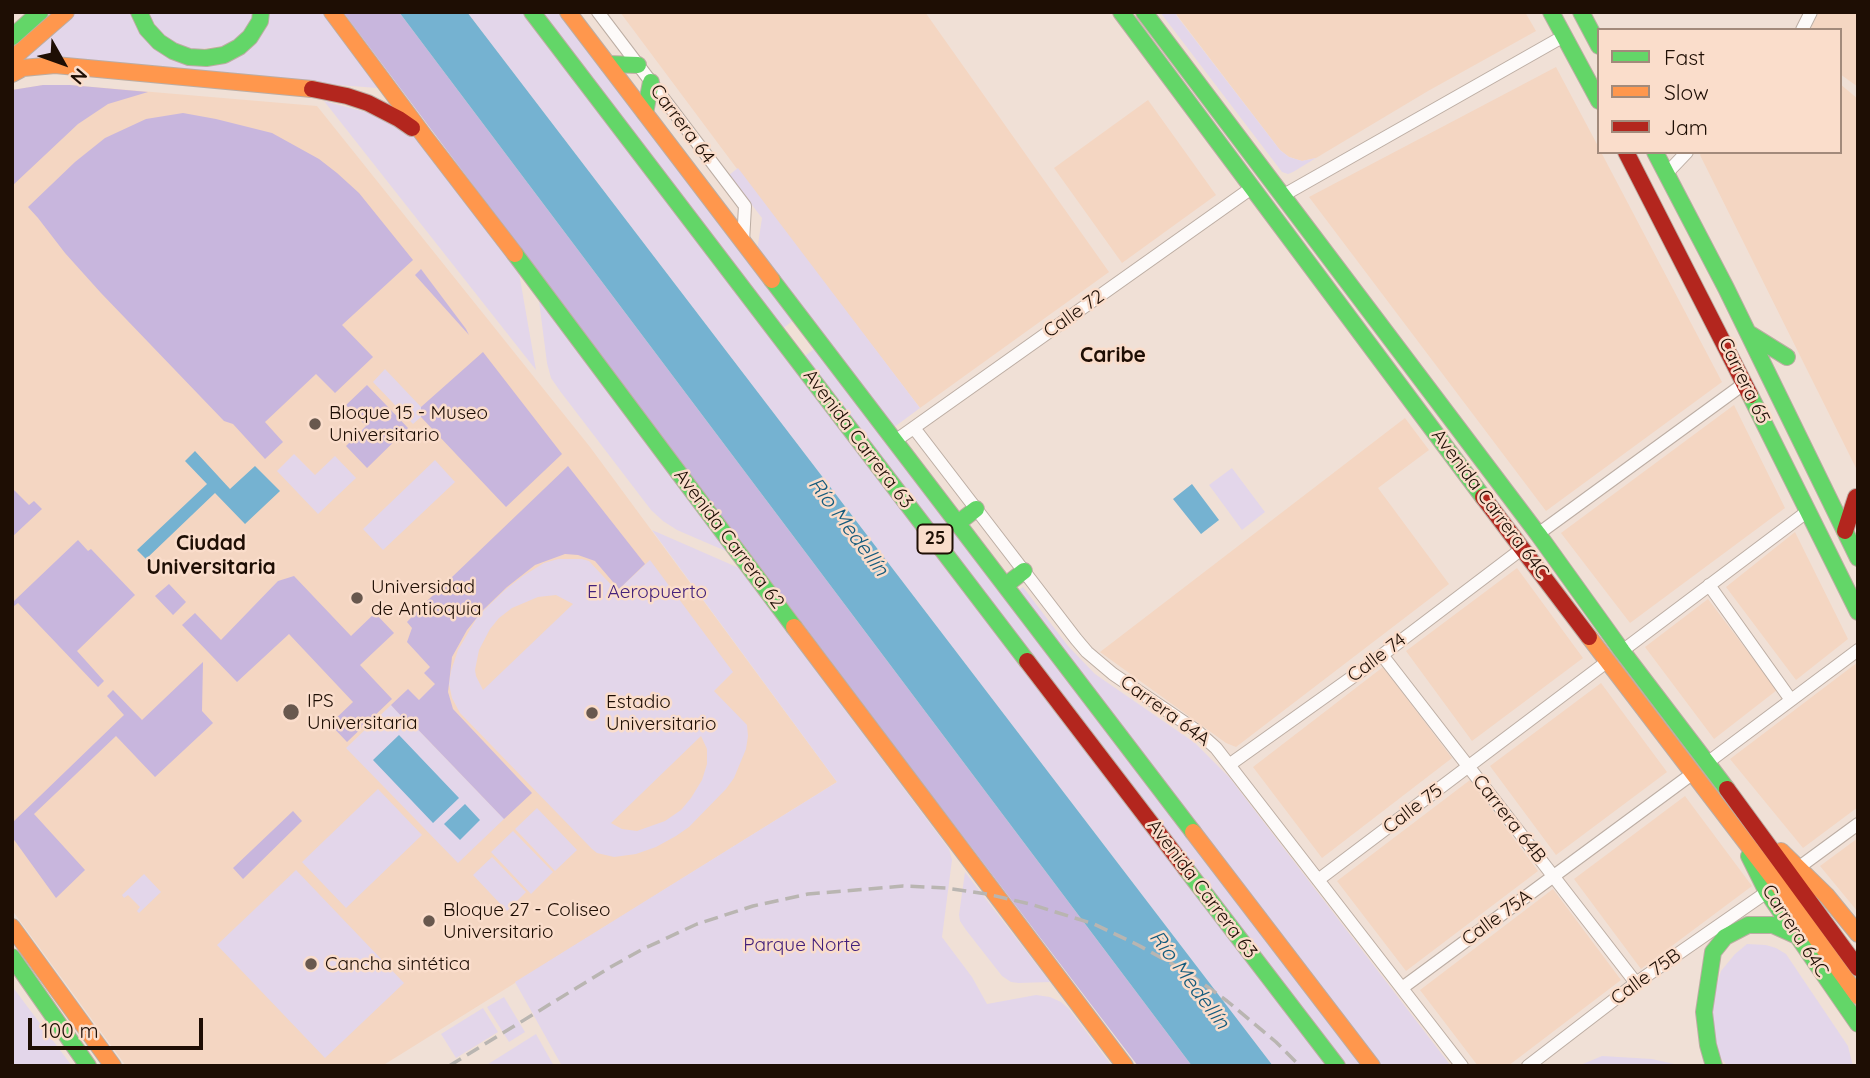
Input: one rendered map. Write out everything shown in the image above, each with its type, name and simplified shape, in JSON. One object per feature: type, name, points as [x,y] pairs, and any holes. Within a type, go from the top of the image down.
[{"type":"main road","points":[[12,37],[40,12]]},
{"type":"main road","points":[[12,59],[66,12]]},
{"type":"main road","points":[[139,12],[147,29],[166,46],[189,57],[206,58],[223,55],[239,47],[250,37],[260,21],[261,12]]},
{"type":"main road","name":"Avenida Carrera 62","points":[[332,12],[530,271],[1125,1066]]},
{"type":"main road","name":"Avenida Carrera 63","points":[[532,12],[1337,1066]]},
{"type":"main road","name":"Avenida Carrera 63","points":[[568,12],[1372,1066]]},
{"type":"main road","name":"Avenida Carrera 64C","points":[[1121,12],[1692,774],[1776,882],[1858,996]]},
{"type":"main road","name":"Avenida Carrera 64C","points":[[1144,12],[1538,534],[1858,968]]},
{"type":"main road","points":[[1551,12],[1597,97]]},
{"type":"main road","points":[[1581,12],[1597,42]]},
{"type":"main road","points":[[608,64],[638,65]]},
{"type":"main road","points":[[12,74],[23,68],[55,65],[321,90],[368,103],[399,119],[425,137]]},
{"type":"main road","points":[[645,113],[650,82]]},
{"type":"main road","name":"Carrera 65","points":[[1627,154],[1678,249],[1858,612]]},
{"type":"main road","name":"Carrera 65","points":[[1656,154],[1748,333],[1858,558]]},
{"type":"main road","points":[[1748,333],[1787,357]]},
{"type":"main road","points":[[1845,531],[1856,497]]},
{"type":"main road","points":[[958,523],[976,509]]},
{"type":"main road","points":[[1006,585],[1024,571]]},
{"type":"main road","name":"Carrera 64C","points":[[1756,827],[1827,896],[1858,934]]},
{"type":"main road","name":"Carrera 64C","points":[[1738,834],[1767,892],[1857,1025]]},
{"type":"main road","points":[[1714,1066],[1707,1045],[1704,1013],[1713,952],[1725,937],[1748,925],[1773,925],[1795,935]]},
{"type":"main road","points":[[12,927],[113,1066]]},
{"type":"main road","points":[[12,957],[88,1066]]},
{"type":"street","name":"Carrera 64","points":[[598,12],[745,206],[743,242]]},
{"type":"street","points":[[1803,28],[1811,12]]},
{"type":"street","points":[[1282,196],[1564,36]]},
{"type":"street","points":[[1667,174],[1685,154]]},
{"type":"street","name":"Calle 72","points":[[895,441],[1253,187]]},
{"type":"street","points":[[1538,534],[1745,383]]},
{"type":"street","name":"Carrera 64A","points":[[914,428],[1087,652],[1112,674],[1197,731],[1216,748],[1462,1066]]},
{"type":"street","points":[[1622,651],[1808,511]]},
{"type":"street","name":"Calle 74","points":[[1229,765],[1382,655],[1523,548]]},
{"type":"street","points":[[1709,585],[1791,700]]},
{"type":"street","points":[[1707,763],[1858,650]]},
{"type":"street","name":"Carrera 64B","points":[[1382,655],[1636,983]]},
{"type":"street","name":"Calle 75","points":[[1318,880],[1608,661]]},
{"type":"street","name":"Calle 75A","points":[[1402,988],[1692,774]]},
{"type":"street","points":[[1798,868],[1858,824]]},
{"type":"street","name":"Calle 75B","points":[[1528,1066],[1636,983],[1767,892]]},
{"type":"shaded area","points":[[343,12],[399,12],[1192,1066],[1138,1066]]},
{"type":"shaded area","points":[[620,12],[925,12],[1109,272],[920,408]]},
{"type":"shaded area","points":[[1525,12],[1536,31],[1316,158],[1302,161],[1289,157],[1280,150],[1176,14]]},
{"type":"shaded area","points":[[1819,12],[1858,12],[1858,87],[1842,75],[1842,28],[1811,28]]},
{"type":"shaded area","points":[[1556,67],[1597,144],[1597,154],[1602,154],[1722,382],[1546,511],[1309,197]]},
{"type":"shaded area","name":"Universidad de Antioquia","points":[[43,85],[317,106],[590,447],[837,782],[382,1066],[126,1066],[12,910],[12,90]]},
{"type":"shaded area","points":[[43,85],[148,92],[108,104],[78,124],[12,186],[12,90]]},
{"type":"shaded area","points":[[1842,86],[1858,99],[1858,472],[1700,155],[1842,154]]},
{"type":"shaded area","points":[[1148,100],[1216,195],[1122,263],[1054,168]]},
{"type":"shaded area","points":[[183,113],[272,133],[319,159],[359,193],[413,260],[342,325],[373,357],[335,393],[316,374],[265,422],[283,442],[265,459],[233,424],[224,421],[101,293],[28,207],[75,162],[105,138],[146,119]]},
{"type":"shaded area","points":[[421,269],[466,329],[469,335],[415,275]]},
{"type":"shaded area","points":[[483,352],[562,454],[506,507],[421,417],[421,407]]},
{"type":"shaded area","points":[[367,385],[408,428],[367,468],[346,446],[366,426],[346,405]]},
{"type":"shaded area","points":[[1734,405],[1785,508],[1630,623],[1561,533]]},
{"type":"shaded area","points":[[1405,418],[1429,450],[1378,488],[1449,584],[1236,747],[1226,743],[1100,652]]},
{"type":"shaded area","points":[[568,466],[645,564],[619,589],[595,561],[578,555],[565,554],[535,565],[483,610],[467,630],[452,657],[448,692],[453,709],[532,793],[504,819],[406,717],[403,718],[391,705],[408,689],[419,700],[435,684],[424,673],[430,667],[407,642],[412,628],[407,622]]},
{"type":"shaded area","points":[[12,488],[29,505],[34,501],[42,509],[12,537]]},
{"type":"shaded area","points":[[1795,532],[1848,639],[1796,680],[1726,587]]},
{"type":"shaded area","points":[[78,540],[88,551],[91,549],[135,595],[77,651],[104,681],[98,687],[18,603],[12,605],[12,600]]},
{"type":"shaded area","points":[[1517,568],[1583,658],[1472,741],[1406,651]]},
{"type":"shaded area","points":[[294,576],[351,636],[375,613],[394,633],[360,665],[392,699],[347,742],[330,724],[353,702],[289,634],[237,682],[182,625],[195,613],[221,640],[278,581]]},
{"type":"shaded area","points":[[169,584],[186,602],[173,615],[155,596]]},
{"type":"shaded area","points":[[1708,599],[1777,690],[1714,739],[1645,647]]},
{"type":"shaded area","points":[[203,662],[202,711],[213,723],[155,777],[116,736],[34,814],[85,870],[56,898],[12,837],[12,823],[124,715],[107,696],[113,690],[142,720]]},
{"type":"shaded area","points":[[1858,662],[1858,807],[1803,848],[1730,759]]},
{"type":"shaded area","points":[[1383,667],[1452,758],[1322,858],[1253,767]]},
{"type":"shaded area","points":[[1601,683],[1667,772],[1556,855],[1490,766]]},
{"type":"shaded area","points":[[1470,780],[1538,871],[1406,971],[1337,881]]},
{"type":"shaded area","points":[[1685,796],[1752,886],[1641,969],[1574,879]]},
{"type":"shaded area","points":[[293,811],[302,821],[243,879],[233,868]]},
{"type":"shaded area","points":[[1858,838],[1858,912],[1820,866]]},
{"type":"shaded area","points":[[1553,889],[1621,980],[1508,1066],[1478,1066],[1420,990]]},
{"type":"green space","points":[[73,12],[133,12],[201,65],[270,12],[322,12],[378,88],[47,64],[12,67]]},
{"type":"green space","points":[[147,12],[257,12],[256,19],[229,45],[192,50],[163,37]]},
{"type":"green space","points":[[467,12],[524,12],[1329,1066],[1273,1066]]},
{"type":"green space","points":[[539,12],[557,12],[794,320],[782,329]]},
{"type":"green space","points":[[1160,12],[1179,12],[1176,15],[1280,150],[1289,157],[1302,161],[1316,158],[1293,172],[1282,172]]},
{"type":"green space","points":[[324,101],[381,116],[415,135],[519,273],[536,370]]},
{"type":"green space","points":[[738,168],[920,408],[893,428],[757,251],[762,218],[729,175]]},
{"type":"green space","points":[[539,301],[728,552],[677,530],[651,510],[560,391],[551,378],[547,363]]},
{"type":"green space","points":[[814,349],[1365,1066],[1347,1066],[805,356]]},
{"type":"green space","points":[[385,369],[421,407],[421,417],[413,424],[373,382]]},
{"type":"green space","points":[[294,454],[315,475],[335,456],[356,478],[318,514],[277,471]]},
{"type":"green space","points":[[435,460],[455,482],[383,550],[363,529]]},
{"type":"green space","points":[[1232,468],[1265,512],[1242,530],[1209,485]]},
{"type":"green space","name":"Parque Norte","points":[[652,530],[739,568],[949,849],[952,860],[942,937],[972,977],[987,1004],[1036,995],[1061,1002],[1112,1066],[562,1066],[515,982],[837,782]]},
{"type":"green space","name":"El Aeropuerto","points":[[558,559],[589,561],[617,591],[650,560],[733,672],[714,691],[747,725],[746,749],[734,778],[689,827],[656,847],[636,854],[614,857],[597,853],[460,713],[452,698],[449,684],[451,671],[458,650],[478,616],[505,590],[544,563]],"holes":[[[556,595],[573,604],[483,690],[475,670],[479,650],[490,629],[512,608],[538,597]],[[701,736],[707,749],[707,764],[702,780],[681,810],[665,821],[637,831],[622,829],[611,823]]]},
{"type":"green space","points":[[1023,587],[1068,646],[1095,674],[1195,743],[1229,777],[1451,1066],[1381,1066],[1016,592]]},
{"type":"green space","points":[[391,705],[403,718],[405,716],[504,819],[458,863],[346,748]]},
{"type":"green space","points":[[378,789],[422,835],[346,908],[302,862]]},
{"type":"green space","points":[[537,808],[577,850],[555,871],[515,829]]},
{"type":"green space","points":[[513,831],[553,872],[531,894],[491,852]]},
{"type":"green space","points":[[492,857],[526,892],[507,911],[473,875]]},
{"type":"green space","name":"Cancha sintética","points":[[296,870],[404,983],[325,1058],[217,945]]},
{"type":"green space","points":[[965,872],[1050,982],[1011,982],[1002,976],[966,930],[959,915]]},
{"type":"green space","points":[[144,874],[161,892],[139,913],[137,911],[140,907],[128,895],[124,898],[122,895]]},
{"type":"green space","points":[[1747,944],[1766,945],[1786,954],[1848,1046],[1853,1066],[1727,1066],[1713,1047],[1712,1001],[1721,971]]},
{"type":"green space","points":[[12,986],[72,1066],[12,1066]]},
{"type":"green space","points":[[504,997],[525,1032],[509,1042],[487,1007]]},
{"type":"green space","points":[[483,1008],[498,1032],[456,1058],[441,1034]]},
{"type":"green space","points":[[536,1034],[554,1066],[485,1066]]},
{"type":"green space","points":[[1602,1056],[1652,1059],[1683,1066],[1578,1066]]},
{"type":"water","name":"Río Medellín","points":[[399,12],[467,12],[1273,1066],[1192,1066]]},
{"type":"water","points":[[195,451],[230,489],[255,466],[280,491],[245,524],[215,493],[146,559],[137,550],[207,484],[185,461]]},
{"type":"water","points":[[1192,484],[1219,520],[1201,534],[1173,499]]},
{"type":"water","points":[[399,735],[459,798],[433,823],[373,760]]},
{"type":"water","points":[[465,804],[480,820],[460,840],[444,824]]},
{"type":"railway","points":[[449,1066],[609,968],[697,924],[753,906],[808,894],[903,886],[987,894],[1094,924],[1187,972],[1227,1001],[1300,1066]]},
{"type":"traffic: fast","points":[[12,37],[40,12]]},
{"type":"traffic: fast","points":[[139,12],[147,29],[159,42],[189,57],[206,58],[224,55],[239,47],[250,37],[260,21],[261,12]]},
{"type":"traffic: fast","points":[[532,12],[1027,661]]},
{"type":"traffic: fast","points":[[1121,12],[1483,497]]},
{"type":"traffic: fast","points":[[1144,12],[1727,789]]},
{"type":"traffic: fast","points":[[1551,12],[1597,97]]},
{"type":"traffic: fast","points":[[1581,12],[1597,42]]},
{"type":"traffic: fast","points":[[608,64],[638,65]]},
{"type":"traffic: fast","points":[[645,113],[651,82]]},
{"type":"traffic: fast","points":[[1656,154],[1726,288],[1858,558]]},
{"type":"traffic: fast","points":[[515,254],[794,627]]},
{"type":"traffic: fast","points":[[772,280],[1193,832]]},
{"type":"traffic: fast","points":[[1750,334],[1787,357]]},
{"type":"traffic: fast","points":[[1750,395],[1858,612]]},
{"type":"traffic: fast","points":[[958,523],[976,509]]},
{"type":"traffic: fast","points":[[1006,585],[1024,571]]},
{"type":"traffic: fast","points":[[1749,856],[1767,892],[1858,1024]]},
{"type":"traffic: fast","points":[[1186,869],[1337,1066]]},
{"type":"traffic: fast","points":[[1714,1066],[1704,1012],[1713,952],[1725,937],[1748,925],[1773,925],[1795,935]]},
{"type":"traffic: fast","points":[[12,957],[88,1066]]},
{"type":"traffic: slow","points":[[12,59],[66,12]]},
{"type":"traffic: slow","points":[[332,12],[515,254]]},
{"type":"traffic: slow","points":[[568,12],[772,280]]},
{"type":"traffic: slow","points":[[12,74],[23,68],[55,65],[312,89]]},
{"type":"traffic: slow","points":[[794,627],[1125,1066]]},
{"type":"traffic: slow","points":[[1589,637],[1776,882],[1858,996]]},
{"type":"traffic: slow","points":[[1193,832],[1372,1066]]},
{"type":"traffic: slow","points":[[1781,851],[1827,896],[1858,934]]},
{"type":"traffic: slow","points":[[12,927],[113,1066]]},
{"type":"traffic: jam","points":[[312,89],[368,103],[412,128]]},
{"type":"traffic: jam","points":[[1627,154],[1750,395]]},
{"type":"traffic: jam","points":[[1483,497],[1589,637]]},
{"type":"traffic: jam","points":[[1845,531],[1856,497]]},
{"type":"traffic: jam","points":[[1027,661],[1186,869]]},
{"type":"traffic: jam","points":[[1727,789],[1858,968]]},
{"type":"place","name":"Bloque 15 - Museo Universitario","points":[[315,424]]},
{"type":"place","name":"Universidad de Antioquia","points":[[357,598]]},
{"type":"place","name":"IPS Universitaria","points":[[291,712]]},
{"type":"place","name":"Estadio Universitario","points":[[592,713]]},
{"type":"place","name":"Bloque 27 - Coliseo Universitario","points":[[429,921]]},
{"type":"place","name":"Cancha sintética","points":[[311,964]]},
{"type":"district","name":"Caribe","points":[[1113,356]]},
{"type":"district","name":"Ciudad Universitaria","points":[[211,556]]}]
